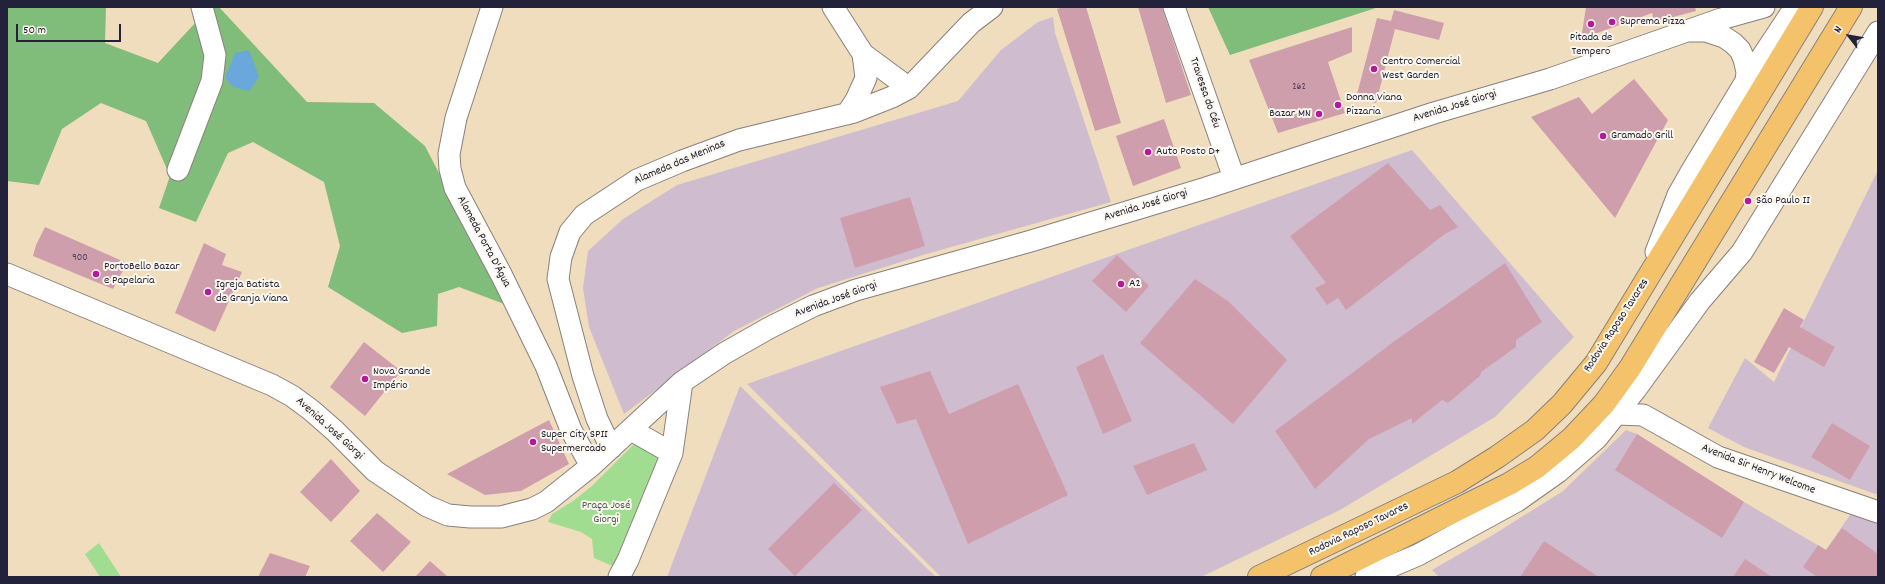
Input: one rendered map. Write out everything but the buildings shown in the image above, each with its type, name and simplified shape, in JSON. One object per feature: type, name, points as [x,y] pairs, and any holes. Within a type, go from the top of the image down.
[{"type":"highway","name":"Rodovia Raposo Tavares","points":[[1259,577],[1457,482],[1497,457],[1535,430],[1562,404],[1596,363],[1812,7]]},
{"type":"highway","points":[[1322,577],[1509,484],[1537,467],[1572,438],[1604,404],[1630,368],[1851,7]]},
{"type":"street","points":[[178,170],[212,81],[215,55],[208,24],[202,7]]},
{"type":"street","name":"Alameda Porta D'Água","points":[[492,7],[456,118],[449,154],[450,169],[455,188],[512,296],[546,366],[571,430],[591,466]]},
{"type":"street","points":[[833,7],[863,54],[909,88]]},
{"type":"street","name":"Alameda das Meninas","points":[[611,448],[597,418],[583,376],[558,279],[561,257],[570,232],[584,215],[637,180],[739,140],[870,107],[909,88],[971,23],[992,7]]},
{"type":"street","name":"Travessa do Céu","points":[[1174,7],[1234,178]]},
{"type":"street","name":"Avenida José Giorgi","points":[[7,274],[279,389],[311,410],[335,431],[375,471],[427,506],[448,515],[501,517],[532,509],[546,502],[591,466],[682,382],[725,353],[769,328],[813,306],[856,290],[1039,239],[1434,113],[1550,79],[1721,19],[1764,7]]},
{"type":"street","points":[[1642,289],[1678,196],[1691,172],[1746,82],[1795,7]]},
{"type":"street","name":"Avenida José Giorgi","points":[[1688,31],[1706,31],[1724,37],[1733,43],[1740,50],[1744,59],[1748,72],[1746,82]]},
{"type":"street","points":[[1366,577],[1418,556],[1517,501],[1578,455],[1597,438],[1636,389],[1700,301],[1742,252],[1878,32]]},
{"type":"street","points":[[847,114],[856,100],[866,78],[863,54]]},
{"type":"street","points":[[619,577],[628,560],[672,453],[682,382]]},
{"type":"street","points":[[1617,414],[1643,415],[1636,389]]},
{"type":"street","name":"Avenida Sir Henry Welcome","points":[[1643,415],[1718,457],[1878,512]]},
{"type":"street","points":[[631,430],[672,453]]},
{"type":"shaded area","points":[[1053,17],[1055,33],[1111,202],[923,255],[818,288],[734,331],[624,414],[589,327],[583,288],[588,251],[623,219],[677,185],[958,101],[1001,50],[1038,22]]},
{"type":"shaded area","points":[[1412,150],[1574,337],[1495,417],[1340,510],[1201,577],[941,577],[747,384]]},
{"type":"shaded area","points":[[1878,170],[1878,495],[1744,447],[1708,428],[1745,358],[1774,382]]},
{"type":"shaded area","points":[[740,386],[936,577],[667,577]]},
{"type":"shaded area","points":[[1626,430],[1637,434],[1744,502],[1826,550],[1852,512],[1878,522],[1878,577],[1439,577],[1432,570],[1496,533],[1563,491]]},
{"type":"green space","points":[[7,7],[106,7],[105,43],[158,63],[210,7],[219,7],[307,102],[374,103],[425,146],[507,305],[459,287],[438,294],[437,326],[402,333],[328,287],[340,246],[324,182],[253,142],[228,153],[196,222],[159,208],[170,176],[146,121],[101,103],[62,129],[39,185],[7,181]]},
{"type":"green space","points":[[1208,7],[1379,7],[1230,55]]},
{"type":"green space","name":"Praça José Giorgi","points":[[637,441],[662,459],[615,567],[594,558],[592,539],[581,532],[548,522],[552,514],[573,501],[592,486]]},
{"type":"green space","points":[[99,543],[121,577],[100,577],[85,554]]},
{"type":"water","points":[[249,50],[259,77],[249,91],[233,87],[225,77],[235,53]]},
{"type":"place","name":"Suprema Pizza","points":[[1612,22]]},
{"type":"place","name":"Pitada de Tempero","points":[[1591,24]]},
{"type":"place","name":"Centro Comercial West Garden","points":[[1374,69]]},
{"type":"place","name":"Donna Viana Pizzaria","points":[[1338,105]]},
{"type":"place","name":"Bazar MN","points":[[1319,114]]},
{"type":"place","name":"Gramado Grill","points":[[1603,136]]},
{"type":"place","name":"Auto Posto D+","points":[[1148,152]]},
{"type":"place","name":"São Paulo II","points":[[1748,201]]},
{"type":"place","name":"PortoBello Bazar e Papelaria","points":[[96,274]]},
{"type":"place","name":"A2","points":[[1121,284]]},
{"type":"place","name":"Igreja Batista de Granja Viana","points":[[208,292]]},
{"type":"place","name":"Nova Grande Império","points":[[365,379]]},
{"type":"place","name":"Super City SPII Supermercado","points":[[533,442]]}]
